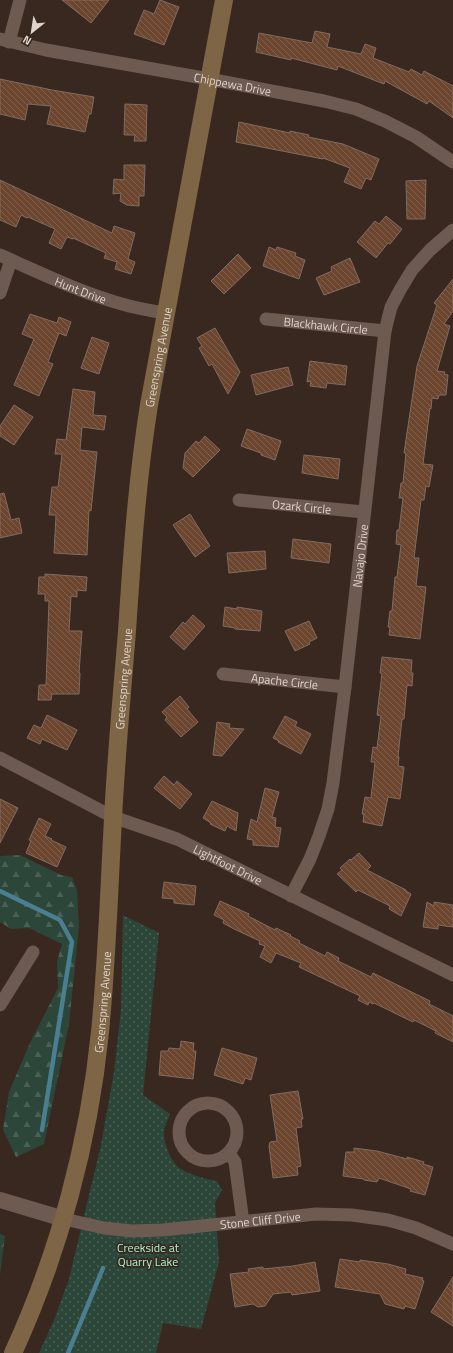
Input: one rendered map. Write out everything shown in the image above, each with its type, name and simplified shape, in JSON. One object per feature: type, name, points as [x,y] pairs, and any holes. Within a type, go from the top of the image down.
[{"type":"main road","name":"Greenspring Avenue","points":[[13,1353],[47,1271],[64,1219],[83,1139],[93,1083],[100,1034],[107,941],[113,817],[140,464],[148,405],[224,0]]},
{"type":"street","points":[[5,40],[20,0]]},
{"type":"street","name":"Chippewa Drive","points":[[5,40],[46,50],[209,79],[324,101],[356,109],[416,137],[453,162]]},
{"type":"street","name":"Navajo Drive","points":[[291,896],[310,859],[328,809],[333,783],[385,331],[391,307],[412,270],[430,250],[453,230]]},
{"type":"street","points":[[0,293],[5,257]]},
{"type":"street","name":"Hunt Drive","points":[[5,257],[68,286],[101,298],[165,313]]},
{"type":"street","name":"Blackhawk Circle","points":[[266,319],[385,331]]},
{"type":"street","name":"Ozark Circle","points":[[238,500],[364,512]]},
{"type":"street","name":"Apache Circle","points":[[223,674],[345,687]]},
{"type":"street","name":"Lightfoot Drive","points":[[0,758],[113,817],[177,839],[453,975]]},
{"type":"street","points":[[0,1005],[33,952]]},
{"type":"street","points":[[209,1102],[224,1107],[230,1112],[237,1125],[238,1133],[233,1148],[229,1153],[220,1159],[202,1161],[194,1158],[187,1152],[179,1136],[182,1119],[188,1111],[194,1106],[209,1102]]},
{"type":"street","points":[[229,1153],[235,1162],[243,1222]]},
{"type":"street","points":[[0,1200],[64,1219]]},
{"type":"street","name":"Stone Cliff Drive","points":[[64,1219],[104,1228],[132,1231],[163,1230],[316,1214],[352,1216],[388,1220],[416,1228],[453,1244]]},
{"type":"green space","points":[[20,855],[61,875],[72,877],[77,890],[79,927],[69,1024],[44,1144],[16,1157],[3,1130],[9,1092],[30,1043],[58,988],[57,961],[62,944],[29,928],[11,929],[0,922],[0,856]]},
{"type":"green space","name":"Creekside at Quarry Lake","points":[[123,915],[159,933],[143,1095],[170,1114],[165,1128],[164,1137],[171,1158],[177,1166],[189,1173],[217,1181],[222,1190],[215,1203],[219,1262],[201,1329],[163,1323],[156,1353],[39,1353],[54,1320],[69,1279],[101,1145],[114,1072],[121,1010]]},
{"type":"green space","points":[[0,1234],[5,1236],[0,1275]]},
{"type":"building","points":[[62,0],[109,0],[91,23]]},
{"type":"building","points":[[160,0],[179,7],[164,45],[134,34],[144,10],[154,14]]},
{"type":"building","points":[[315,31],[330,34],[327,47],[361,54],[365,44],[376,48],[373,58],[409,72],[411,69],[422,75],[424,71],[453,86],[453,118],[429,101],[427,104],[385,81],[384,84],[338,66],[337,70],[291,58],[291,60],[256,52],[259,33],[312,43]]},
{"type":"building","points":[[0,79],[94,97],[91,114],[89,114],[85,132],[47,124],[51,106],[28,104],[25,120],[0,114]]},
{"type":"building","points":[[125,104],[147,105],[146,141],[134,141],[135,135],[124,135]]},
{"type":"building","points":[[239,122],[290,133],[290,131],[309,135],[308,137],[343,144],[379,159],[371,180],[366,178],[361,189],[344,182],[350,168],[323,158],[236,142]]},
{"type":"building","points":[[124,165],[145,165],[144,196],[139,196],[139,206],[127,205],[120,201],[121,193],[113,194],[114,179],[124,180]]},
{"type":"building","points":[[0,180],[112,233],[114,226],[135,233],[128,259],[135,262],[131,274],[115,269],[117,262],[104,258],[106,253],[73,238],[67,237],[61,249],[49,243],[55,229],[28,217],[27,218],[21,215],[16,227],[0,220]]},
{"type":"building","points":[[426,180],[425,219],[407,219],[406,181]]},
{"type":"building","points":[[386,216],[402,229],[376,258],[357,242],[375,221],[379,224]]},
{"type":"building","points":[[269,247],[276,250],[277,247],[296,253],[295,256],[305,260],[299,279],[263,266]]},
{"type":"building","points":[[238,254],[251,268],[224,294],[211,281]]},
{"type":"building","points":[[350,258],[360,282],[324,295],[316,278],[332,271],[331,267]]},
{"type":"building","points":[[453,279],[453,311],[444,324],[450,326],[437,371],[445,372],[444,374],[448,375],[446,395],[439,395],[438,399],[432,398],[431,409],[430,408],[423,464],[433,465],[429,487],[426,486],[424,500],[421,500],[414,558],[419,558],[416,586],[426,587],[420,639],[389,635],[390,627],[388,627],[390,611],[392,611],[395,577],[397,577],[401,545],[396,544],[403,498],[399,498],[401,483],[403,483],[406,453],[404,453],[417,366],[437,305],[434,303]]},
{"type":"building","points":[[30,314],[57,323],[59,317],[71,322],[66,336],[59,333],[48,362],[53,364],[39,396],[14,385],[34,339],[22,334]]},
{"type":"building","points":[[215,328],[240,372],[228,394],[212,364],[209,366],[199,348],[202,346],[197,338]]},
{"type":"building","points":[[92,337],[109,343],[99,374],[81,368]]},
{"type":"building","points":[[310,361],[347,366],[345,385],[327,383],[326,388],[310,386],[311,381],[307,382]]},
{"type":"building","points":[[288,367],[293,385],[256,395],[251,375]]},
{"type":"building","points":[[73,389],[95,392],[93,415],[106,416],[104,430],[82,427],[80,450],[97,452],[91,511],[89,510],[87,555],[54,553],[56,515],[49,515],[52,487],[58,487],[62,454],[55,454],[57,439],[66,440]]},
{"type":"building","points":[[14,405],[33,417],[14,445],[0,436],[0,426]]},
{"type":"building","points":[[247,429],[281,441],[275,460],[241,446]]},
{"type":"building","points":[[205,436],[220,450],[193,477],[183,468],[185,453],[196,441],[199,443]]},
{"type":"building","points":[[304,455],[340,459],[338,479],[302,473]]},
{"type":"building","points":[[4,493],[11,520],[19,518],[22,533],[0,538],[0,494]]},
{"type":"building","points":[[190,514],[210,546],[195,557],[173,525]]},
{"type":"building","points":[[293,539],[331,544],[329,563],[291,558]]},
{"type":"building","points":[[265,551],[266,569],[229,573],[227,553]]},
{"type":"building","points":[[45,574],[87,577],[86,591],[77,590],[77,597],[71,596],[69,631],[82,631],[79,694],[52,694],[51,700],[38,700],[39,685],[46,685],[49,601],[45,601],[45,594],[38,594],[39,577],[45,577]]},
{"type":"building","points":[[225,607],[237,609],[237,607],[262,611],[260,631],[235,629],[223,626]]},
{"type":"building","points":[[193,615],[205,626],[184,650],[170,637],[183,622],[185,624]]},
{"type":"building","points":[[309,621],[317,638],[309,642],[310,644],[295,651],[285,631]]},
{"type":"building","points":[[382,657],[412,660],[411,673],[413,673],[412,686],[407,685],[404,719],[402,719],[398,757],[398,766],[404,767],[400,799],[388,797],[382,826],[363,822],[364,814],[362,814],[365,797],[371,798],[375,762],[371,762],[373,747],[377,748],[381,716],[377,715],[382,674],[380,673]]},
{"type":"building","points":[[180,696],[189,707],[187,709],[198,722],[181,737],[165,720],[167,717],[162,712]]},
{"type":"building","points":[[47,715],[77,730],[67,750],[42,739],[40,744],[27,738],[34,725],[41,728]]},
{"type":"building","points":[[285,716],[297,722],[295,726],[311,734],[301,754],[273,738]]},
{"type":"building","points":[[217,722],[230,724],[229,728],[244,729],[222,756],[213,755]]},
{"type":"building","points":[[164,776],[174,785],[177,781],[192,794],[180,809],[154,788]]},
{"type":"building","points":[[265,788],[279,792],[272,817],[276,818],[275,827],[281,828],[278,847],[253,845],[253,840],[247,839],[251,819],[257,822]]},
{"type":"building","points":[[0,799],[18,808],[0,843]]},
{"type":"building","points":[[212,801],[238,813],[236,831],[227,826],[225,831],[210,824],[211,823],[203,818]]},
{"type":"building","points":[[39,818],[51,824],[45,836],[66,847],[57,867],[26,853],[31,841],[29,840]]},
{"type":"building","points":[[359,853],[371,866],[367,870],[411,894],[401,916],[389,909],[390,906],[358,890],[356,892],[337,874],[342,870],[340,868]]},
{"type":"building","points":[[164,882],[196,886],[194,905],[174,903],[174,899],[162,898]]},
{"type":"building","points":[[220,901],[249,914],[248,916],[275,930],[276,928],[291,935],[290,936],[300,941],[299,943],[325,956],[327,952],[339,958],[338,961],[371,977],[373,973],[430,1001],[429,1004],[453,1016],[453,1042],[435,1033],[436,1031],[414,1020],[413,1022],[374,1003],[369,1002],[368,1005],[358,1000],[360,996],[299,967],[301,963],[276,953],[271,963],[260,957],[265,946],[259,944],[260,941],[223,923],[224,920],[214,915]]},
{"type":"building","points":[[427,902],[434,906],[434,902],[453,905],[453,927],[438,925],[438,929],[423,927]]},
{"type":"building","points":[[181,1041],[194,1043],[193,1051],[196,1051],[193,1079],[159,1075],[161,1051],[168,1051],[169,1048],[180,1049]]},
{"type":"building","points":[[222,1048],[257,1058],[251,1080],[245,1078],[243,1084],[214,1075]]},
{"type":"building","points":[[298,1091],[303,1119],[301,1119],[302,1127],[296,1128],[301,1166],[297,1167],[298,1175],[273,1178],[269,1146],[270,1142],[277,1141],[270,1095]]},
{"type":"building","points":[[354,1148],[377,1151],[407,1159],[407,1157],[424,1162],[423,1164],[433,1167],[425,1195],[410,1191],[411,1189],[379,1178],[377,1182],[343,1176],[346,1152],[354,1152]]},
{"type":"building","points":[[340,1259],[388,1264],[406,1269],[405,1274],[423,1278],[422,1280],[424,1281],[415,1309],[405,1306],[404,1309],[385,1304],[380,1294],[335,1287]]},
{"type":"building","points":[[315,1262],[320,1291],[292,1295],[291,1292],[273,1294],[265,1306],[258,1307],[253,1304],[235,1307],[230,1274],[249,1272],[248,1269],[293,1266]]},
{"type":"building","points":[[453,1277],[453,1326],[431,1312]]},
{"type":"waterway","points":[[0,891],[60,920],[72,942],[42,1130]]},
{"type":"waterway","points":[[68,1353],[103,1268]]}]
